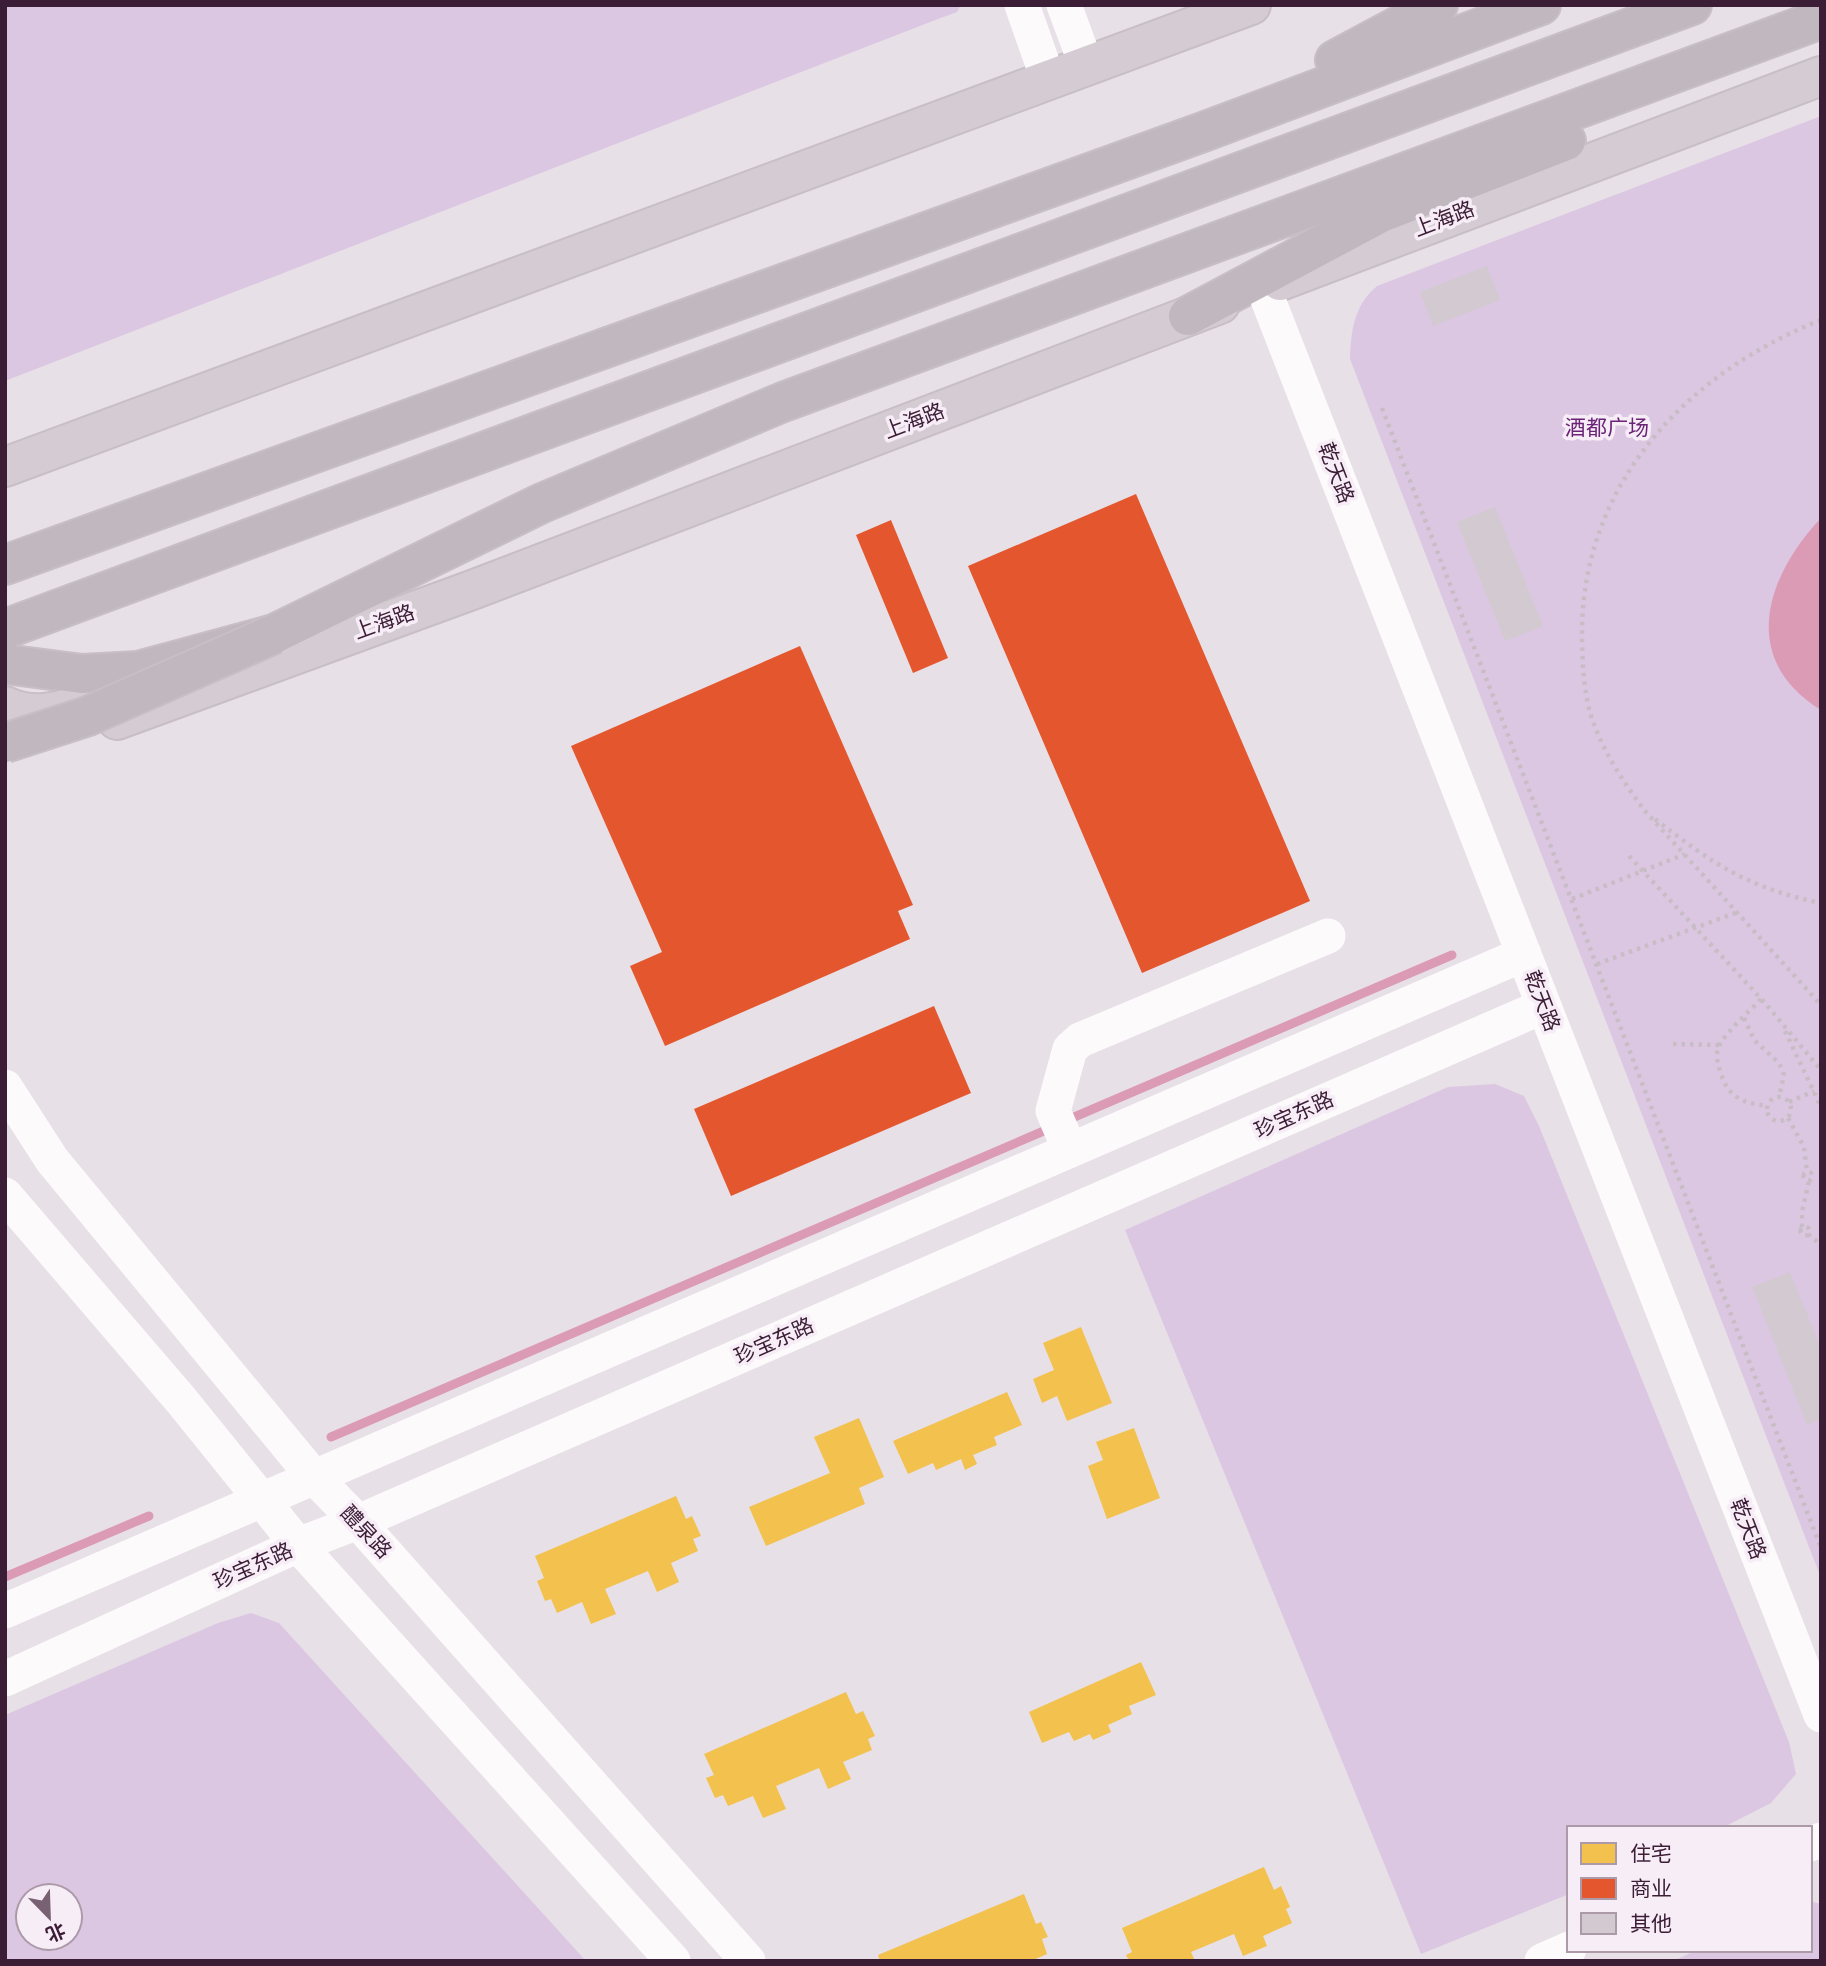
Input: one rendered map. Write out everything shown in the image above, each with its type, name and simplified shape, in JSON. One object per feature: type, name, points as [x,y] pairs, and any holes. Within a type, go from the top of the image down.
[{"type":"highway","points":[[1203,132],[1438,5]]},
{"type":"highway","points":[[5,565],[1203,132],[1541,5]]},
{"type":"highway","points":[[5,629],[1692,5]]},
{"type":"highway","points":[[5,743],[89,716],[274,634],[542,503],[783,402],[1821,19]]},
{"type":"highway","points":[[1188,316],[1381,213],[1599,128],[1729,53]]},
{"type":"highway","points":[[5,664],[46,672],[126,673],[167,666],[274,634]]},
{"type":"main road","points":[[5,467],[1251,5]]},
{"type":"main road","name":"上海路","points":[[5,762],[396,618],[1821,76]]},
{"type":"main road","points":[[5,490],[305,357]]},
{"type":"main road","points":[[5,706],[21,713],[50,714],[396,618]]},
{"type":"street","points":[[1021,5],[1048,79]]},
{"type":"street","points":[[1063,5],[1087,67]]},
{"type":"street","name":"乾天路","points":[[1263,288],[1821,1715]]},
{"type":"street","points":[[1070,1150],[1053,1111],[1070,1049],[1080,1040],[1328,936]]},
{"type":"street","points":[[5,1611],[1524,954]]},
{"type":"street","name":"珍宝东路","points":[[5,1679],[298,1545],[358,1522],[1544,1006]]},
{"type":"street","name":"醴泉路","points":[[5,1087],[52,1160],[313,1476],[358,1522],[748,1961]]},
{"type":"street","points":[[5,1195],[263,1499],[298,1545],[673,1961]]},
{"type":"street","points":[[1542,1961],[1567,1950]]},
{"type":"path","points":[[1821,320],[1756,350],[1718,374],[1673,414],[1620,484],[1603,520],[1589,563],[1583,600],[1584,679],[1592,718],[1623,781],[1645,811],[1821,1005]]},
{"type":"path","points":[[1382,408],[1821,1548]]},
{"type":"path","points":[[1645,811],[1711,862],[1775,893],[1821,902]]},
{"type":"path","points":[[1572,900],[1685,854]]},
{"type":"path","points":[[1629,856],[1821,1070]]},
{"type":"path","points":[[1597,964],[1738,912]]},
{"type":"path","points":[[1744,1017],[1754,1040],[1779,1063],[1784,1075],[1779,1097],[1768,1106],[1746,1103],[1725,1088],[1716,1058],[1720,1045],[1744,1017],[1760,999]]},
{"type":"path","points":[[1782,1024],[1821,1107]]},
{"type":"path","points":[[1673,1044],[1720,1045]]},
{"type":"path","points":[[1789,1102],[1814,1091]]},
{"type":"path","points":[[1779,1097],[1789,1102]]},
{"type":"path","points":[[1789,1102],[1788,1118],[1804,1147],[1807,1172],[1813,1175],[1809,1181],[1802,1213],[1802,1227],[1809,1228],[1808,1234],[1821,1245]]},
{"type":"path","points":[[1768,1106],[1773,1119],[1788,1118]]},
{"type":"path","points":[[1813,1527],[1821,1524]]},
{"type":"green space","points":[[5,5],[961,5],[957,12],[5,381]]},
{"type":"green space","name":"酒都广场","points":[[1821,116],[1821,1578],[1350,359],[1355,319],[1363,301],[1377,286]]},
{"type":"green space","points":[[1495,1084],[1524,1096],[1539,1126],[1789,1742],[1796,1774],[1771,1803],[1726,1826],[1567,1826],[1567,1895],[1421,1954],[1125,1230],[1448,1087]]},
{"type":"green space","points":[[251,1613],[279,1623],[586,1961],[5,1961],[5,1715],[218,1623]]},
{"type":"green space","points":[[1812,1902],[1821,1904],[1821,1961],[1673,1961],[1693,1952],[1812,1952]]},
{"type":"shaded area","points":[[1821,518],[1821,710],[1795,689],[1778,667],[1770,642],[1769,617],[1775,591],[1786,565]]},
{"type":"building: 住宅","points":[[1081,1327],[1112,1403],[1067,1421],[1057,1396],[1042,1403],[1033,1379],[1054,1370],[1043,1343]]},
{"type":"building: 住宅","points":[[1007,1392],[1022,1425],[994,1437],[997,1445],[973,1455],[977,1464],[965,1470],[961,1459],[936,1470],[933,1463],[908,1474],[893,1441]]},
{"type":"building: 住宅","points":[[859,1418],[884,1477],[859,1488],[865,1504],[766,1546],[749,1507],[830,1473],[814,1437]]},
{"type":"building: 住宅","points":[[1134,1428],[1160,1498],[1107,1519],[1088,1466],[1103,1460],[1096,1442]]},
{"type":"building: 住宅","points":[[676,1496],[686,1519],[692,1516],[701,1536],[693,1539],[698,1551],[671,1563],[679,1582],[657,1592],[648,1571],[605,1589],[616,1614],[591,1624],[582,1602],[557,1613],[551,1599],[545,1601],[537,1581],[544,1578],[535,1556]]},
{"type":"building: 住宅","points":[[1141,1662],[1156,1695],[1129,1706],[1132,1714],[1108,1725],[1111,1732],[1093,1740],[1090,1734],[1074,1741],[1069,1732],[1042,1743],[1029,1712]]},
{"type":"building: 住宅","points":[[846,1692],[856,1714],[863,1711],[875,1736],[868,1739],[872,1750],[843,1762],[851,1779],[828,1789],[819,1768],[776,1786],[786,1809],[763,1818],[753,1796],[728,1806],[723,1795],[715,1798],[706,1778],[714,1775],[704,1754]]},
{"type":"building: 住宅","points":[[1264,1867],[1274,1890],[1281,1886],[1290,1907],[1286,1909],[1292,1923],[1263,1936],[1267,1946],[1243,1956],[1234,1934],[1191,1952],[1195,1961],[1129,1961],[1126,1955],[1132,1952],[1122,1928]]},
{"type":"building: 住宅","points":[[1024,1894],[1036,1924],[1041,1922],[1048,1937],[1042,1939],[1047,1954],[1031,1961],[880,1961],[878,1955]]},
{"type":"building: 商业","points":[[1136,494],[1310,901],[1142,973],[968,566]]},
{"type":"building: 商业","points":[[891,520],[948,658],[913,673],[856,535]]},
{"type":"building: 商业","points":[[800,646],[913,905],[898,911],[910,939],[665,1046],[630,966],[662,952],[571,746]]},
{"type":"building: 商业","points":[[934,1006],[971,1093],[731,1196],[694,1109]]},
{"type":"building: 其他","points":[[1487,266],[1500,300],[1433,326],[1420,292]]},
{"type":"building: 其他","points":[[1495,507],[1543,626],[1505,641],[1457,522]]},
{"type":"building: 其他","points":[[1790,1272],[1821,1348],[1821,1419],[1807,1425],[1752,1287]]},
{"type":"waterway","points":[[1065,1121],[1452,955]]},
{"type":"waterway","points":[[331,1437],[1053,1127]]},
{"type":"waterway","points":[[5,1577],[149,1516]]}]
